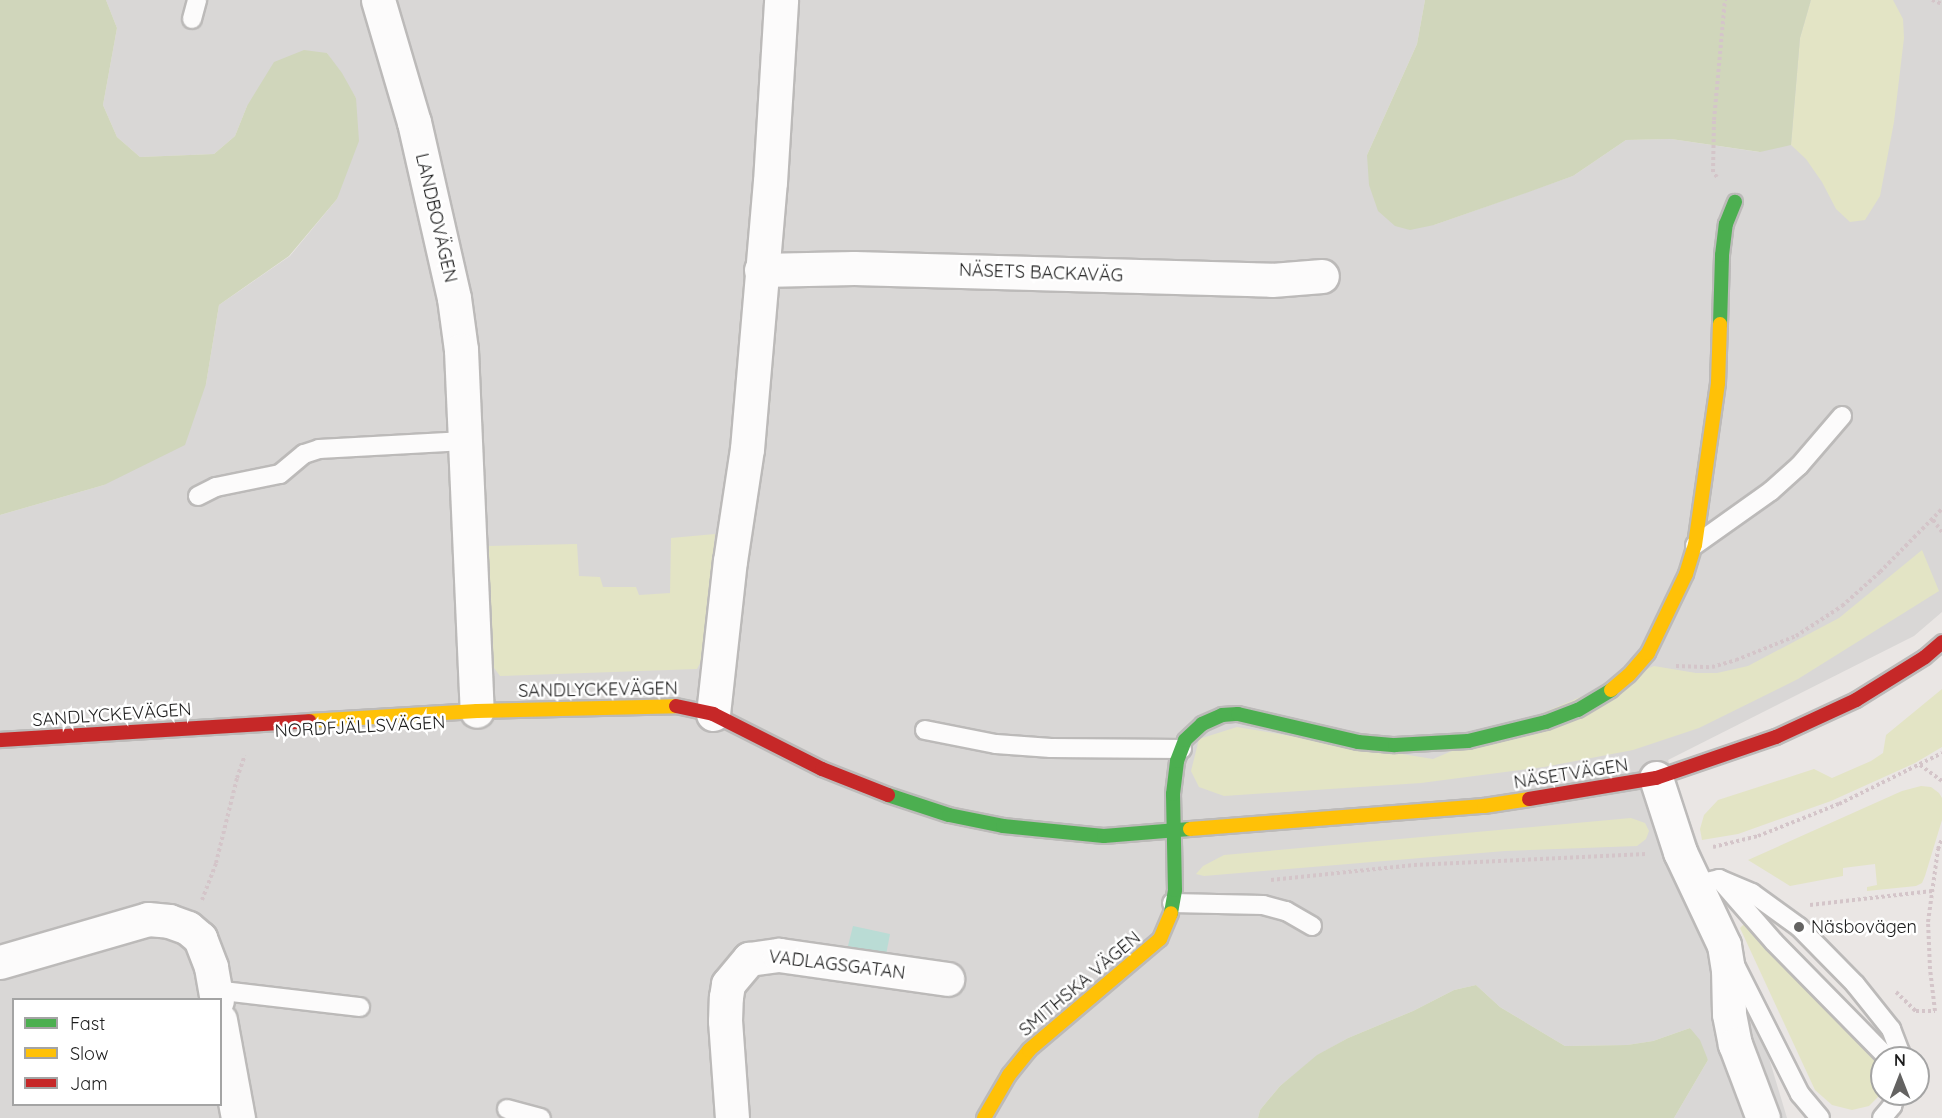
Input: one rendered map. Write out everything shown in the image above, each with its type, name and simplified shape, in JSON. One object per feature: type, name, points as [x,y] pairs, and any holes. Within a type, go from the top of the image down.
[{"type":"street","name":"LANDBOVÄGEN","points":[[378,0],[419,140],[454,298],[461,350],[477,711]]},
{"type":"street","points":[[713,714],[730,561],[747,449],[775,111],[781,0]]},
{"type":"street","points":[[1182,749],[1185,740],[1202,724],[1222,715],[1238,714],[1358,742],[1395,745],[1468,741],[1546,722],[1578,710],[1604,695],[1629,675],[1648,653],[1674,603],[1695,545],[1718,383],[1722,255],[1726,224],[1735,202]]},
{"type":"street","name":"NÄSETS BACKAVÄG","points":[[761,270],[854,268],[1272,280],[1322,276]]},
{"type":"street","name":"NÄSETVÄGEN","points":[[1174,832],[1484,806],[1602,789],[1656,778],[1767,740],[1856,700],[1925,657],[1942,642]]},
{"type":"street","name":"SANDLYCKEVÄGEN","points":[[0,740],[477,711],[662,704],[689,707],[713,714],[822,770],[880,793],[949,815],[1004,826],[1104,836],[1174,832]]},
{"type":"street","name":"SMITHSKA VÄGEN","points":[[984,1118],[1009,1075],[1029,1050],[1050,1030],[1106,988],[1160,939],[1172,903],[1173,794],[1177,761],[1182,749]]},
{"type":"street","points":[[1656,778],[1680,852],[1707,882],[1724,945],[1728,969],[1729,1014],[1735,1044],[1763,1118]]},
{"type":"street","points":[[0,962],[148,919],[169,921],[188,928],[200,938],[211,967],[216,998]]},
{"type":"street","name":"VADLAGSGATAN","points":[[732,1118],[725,1021],[726,997],[729,984],[748,959],[779,955],[947,979]]},
{"type":"street","points":[[222,1030],[238,1118]]},
{"type":"lane","points":[[192,19],[197,0]]},
{"type":"lane","points":[[1695,545],[1771,491],[1799,466],[1842,416]]},
{"type":"lane","points":[[198,496],[216,487],[280,474],[304,454],[319,449],[465,441]]},
{"type":"lane","points":[[926,730],[1007,745],[1182,749]]},
{"type":"lane","points":[[1707,882],[1774,942],[1876,1046]]},
{"type":"lane","points":[[1707,882],[1752,893],[1798,927],[1855,984],[1891,1029],[1898,1046]]},
{"type":"lane","points":[[1172,903],[1263,905],[1286,911],[1312,926]]},
{"type":"lane","points":[[1724,945],[1800,1094],[1820,1118]]},
{"type":"lane","points":[[222,1003],[360,1006]]},
{"type":"lane","points":[[1882,1118],[1892,1106]]},
{"type":"lane","points":[[507,1109],[541,1118]]},
{"type":"path","points":[[1725,0],[1714,120],[1713,172],[1735,202]]},
{"type":"path","points":[[1932,0],[1942,4]]},
{"type":"path","points":[[1648,653],[1681,668],[1712,667],[1796,636],[1842,606],[1942,509]]},
{"type":"path","points":[[1933,520],[1942,532]]},
{"type":"path","points":[[188,928],[211,879],[237,778],[247,752]]},
{"type":"path","points":[[1266,881],[1414,865],[1680,852],[1724,846],[1758,836],[1839,804],[1942,753]]},
{"type":"path","points":[[1920,765],[1942,781]]},
{"type":"path","points":[[1891,988],[1916,1011],[1935,1011],[1929,933],[1932,891],[1938,849],[1942,839]]},
{"type":"path","points":[[1724,846],[1728,853]]},
{"type":"path","points":[[1810,913],[1803,906],[1932,891]]},
{"type":"shaded area","points":[[106,0],[1425,0],[1417,44],[1367,155],[1434,225],[1573,176],[1626,140],[1671,139],[1759,152],[1811,0],[1942,0],[1942,612],[1914,636],[1668,760],[1734,942],[1787,1118],[1674,1118],[1708,1060],[1690,1028],[1653,1041],[1627,1045],[1565,1046],[1500,1007],[1476,985],[1454,990],[1413,1011],[1348,1038],[1318,1055],[1280,1086],[1260,1110],[1258,1118],[0,1118],[0,515],[104,485],[206,384],[219,305],[290,256],[337,199],[356,98],[327,53],[247,106],[235,136],[214,154],[140,157],[117,137],[103,105],[117,28]]},
{"type":"green space","points":[[0,0],[106,0],[117,28],[103,105],[117,137],[140,157],[214,154],[235,136],[247,106],[274,62],[304,50],[327,53],[342,73],[356,98],[359,141],[337,199],[289,256],[219,305],[206,384],[185,445],[104,485],[0,515]]},
{"type":"green space","points":[[1425,0],[1811,0],[1800,38],[1791,145],[1760,152],[1671,139],[1626,140],[1573,176],[1434,225],[1410,230],[1395,226],[1378,211],[1369,185],[1367,155],[1417,44]]},
{"type":"green space","points":[[1811,0],[1893,0],[1903,19],[1904,38],[1894,122],[1880,196],[1865,220],[1850,222],[1836,209],[1822,182],[1806,159],[1791,145],[1800,38]]},
{"type":"green space","points":[[715,534],[706,652],[697,669],[500,676],[489,661],[483,549],[487,546],[577,544],[579,576],[600,577],[603,587],[636,587],[639,595],[670,593],[671,538]]},
{"type":"green space","points":[[1922,550],[1939,591],[1798,679],[1699,728],[1633,750],[1544,767],[1421,783],[1224,796],[1199,787],[1191,771],[1199,739],[1237,727],[1433,759],[1654,666],[1696,673],[1717,673],[1748,666],[1839,618]]},
{"type":"green space","points":[[1942,689],[1942,747],[1915,763],[1831,801],[1738,834],[1702,840],[1700,829],[1704,815],[1718,800],[1814,769],[1832,778],[1871,761],[1883,753],[1886,735]]},
{"type":"green space","points":[[1921,786],[1931,787],[1939,793],[1942,798],[1942,820],[1925,876],[1922,883],[1916,886],[1867,891],[1867,887],[1877,885],[1875,864],[1843,868],[1843,876],[1790,886],[1748,860],[1902,791]]},
{"type":"green space","points":[[1631,818],[1645,823],[1649,831],[1646,839],[1637,846],[1505,851],[1204,876],[1196,874],[1203,866],[1224,855]]},
{"type":"green space","points":[[1745,923],[1867,1044],[1870,1049],[1869,1106],[1852,1110],[1832,1105],[1815,1090],[1740,928]]},
{"type":"green space","points":[[1476,985],[1500,1007],[1565,1046],[1627,1045],[1653,1041],[1690,1028],[1700,1040],[1708,1060],[1674,1118],[1258,1118],[1260,1110],[1280,1086],[1317,1055],[1348,1038],[1413,1011],[1454,990]]},
{"type":"water","points":[[853,926],[890,934],[886,955],[848,946]]},
{"type":"traffic: fast","points":[[1720,324],[1722,255],[1726,224],[1735,202]]},
{"type":"traffic: fast","points":[[1171,913],[1175,890],[1173,794],[1177,761],[1185,740],[1202,724],[1222,715],[1238,714],[1358,742],[1395,745],[1468,741],[1546,722],[1578,710],[1611,690]]},
{"type":"traffic: fast","points":[[888,795],[949,815],[1003,826],[1104,836],[1190,829]]},
{"type":"traffic: slow","points":[[1611,690],[1629,675],[1648,653],[1686,574],[1695,545],[1718,383],[1720,324]]},
{"type":"traffic: slow","points":[[309,721],[477,711],[676,706]]},
{"type":"traffic: slow","points":[[1190,829],[1484,806],[1529,799]]},
{"type":"traffic: slow","points":[[984,1118],[1009,1075],[1029,1050],[1160,939],[1171,913]]},
{"type":"traffic: jam","points":[[1529,799],[1656,778],[1776,737],[1856,700],[1925,657],[1942,642]]},
{"type":"traffic: jam","points":[[676,706],[713,714],[822,769],[888,795]]},
{"type":"traffic: jam","points":[[0,740],[309,721]]},
{"type":"place","name":"Näsbovägen","points":[[1799,927]]}]
